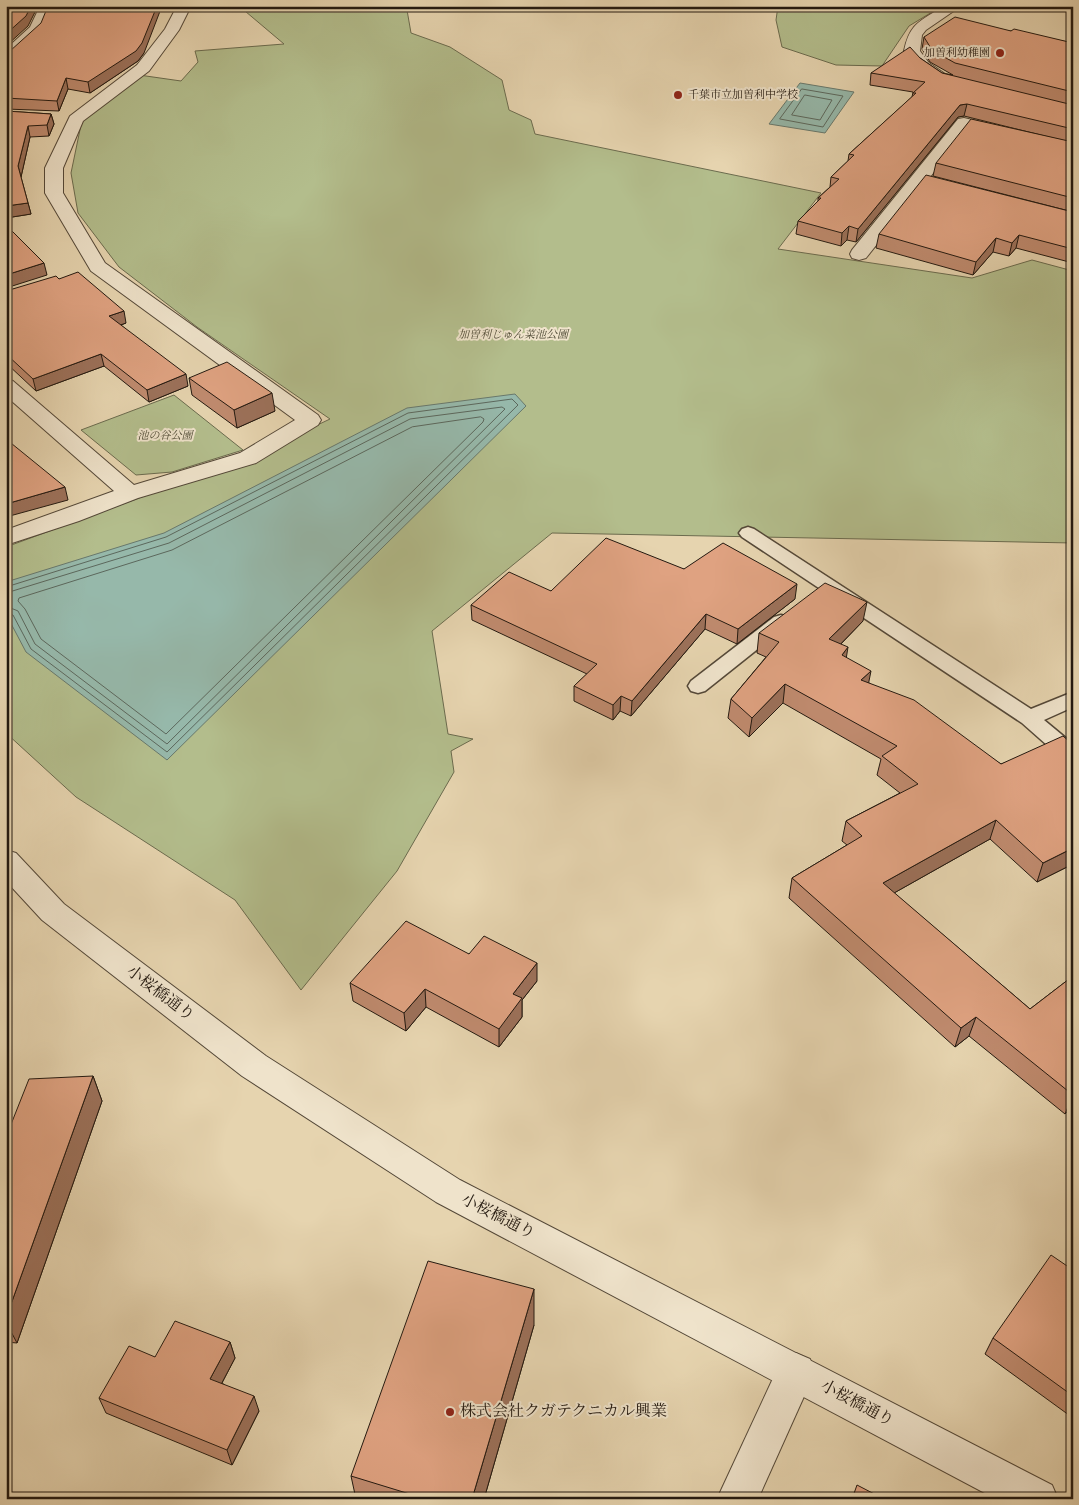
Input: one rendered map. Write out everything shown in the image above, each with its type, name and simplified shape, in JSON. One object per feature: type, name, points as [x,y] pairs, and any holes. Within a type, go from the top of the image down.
[{"type":"street","points":[[6,57],[37,29],[47,6]]},
{"type":"street","points":[[6,538],[130,493],[248,458],[310,420],[89,270],[54,193],[54,168],[68,119],[143,68],[172,30],[184,6]]},
{"type":"street","points":[[954,6],[922,27],[915,35],[912,51],[924,66],[946,80],[955,82]]},
{"type":"street","points":[[859,254],[964,123],[1073,149]]},
{"type":"street","points":[[919,180],[939,185]]},
{"type":"street","points":[[6,386],[130,493]]},
{"type":"street","name":"小桜橋通り","points":[[6,861],[53,912],[254,1066],[448,1191],[1038,1499]]},
{"type":"street","points":[[737,1499],[796,1372]]},
{"type":"lane","points":[[748,533],[813,596],[1029,718],[1073,756]]},
{"type":"lane","points":[[698,686],[813,596]]},
{"type":"lane","points":[[1029,718],[1073,699]]},
{"type":"green space","name":"加曽利じゅん菜池公園","points":[[239,6],[386,6],[407,10],[411,33],[450,47],[502,80],[509,110],[531,120],[535,134],[821,193],[778,249],[972,278],[1032,260],[1073,271],[1073,543],[552,533],[432,631],[448,734],[473,739],[451,751],[454,772],[397,871],[301,990],[235,900],[76,797],[6,733],[6,547],[248,458],[330,419],[197,327],[119,267],[78,213],[71,173],[82,120],[139,75],[181,81],[198,62],[195,51],[284,44]]},
{"type":"green space","points":[[778,6],[942,6],[909,26],[882,66],[836,65],[782,47],[776,20]]},
{"type":"green space","name":"池の谷公園","points":[[174,395],[243,450],[172,472],[136,475],[81,430]]},
{"type":"water","points":[[800,83],[854,92],[825,133],[769,124]]},
{"type":"water","points":[[515,394],[526,406],[167,760],[26,652],[6,614],[6,582],[164,533],[407,408]]},
{"type":"building","points":[[6,6],[31,6],[26,16],[6,34]]},
{"type":"building","points":[[48,6],[157,6],[142,43],[136,51],[88,82],[66,78],[57,101],[6,98],[6,52],[10,51],[41,23]]},
{"type":"building","points":[[955,17],[1011,31],[1014,29],[1073,43],[1073,92],[955,63],[932,50],[924,37]]},
{"type":"building","points":[[910,47],[920,58],[942,73],[1073,105],[1073,129],[967,104],[960,105],[858,229],[849,226],[842,233],[798,221],[821,198],[818,198],[839,179],[831,177],[854,155],[849,154],[916,93],[913,93],[925,82],[871,73]]},
{"type":"building","points":[[6,111],[51,114],[47,125],[28,126],[18,166],[28,203],[6,206]]},
{"type":"building","points":[[971,119],[1073,142],[1073,198],[936,163]]},
{"type":"building","points":[[926,175],[1073,212],[1073,249],[1019,235],[1012,243],[996,238],[976,262],[879,234]]},
{"type":"building","points":[[6,225],[44,263],[6,275]]},
{"type":"building","points":[[78,272],[124,311],[109,316],[186,374],[147,390],[101,354],[33,379],[6,354],[6,291],[56,276],[59,279]]},
{"type":"building","points":[[227,362],[272,393],[234,410],[189,378]]},
{"type":"building","points":[[6,439],[65,487],[6,504]]},
{"type":"building","points":[[606,538],[684,569],[723,543],[797,584],[738,629],[706,614],[632,701],[621,696],[613,705],[574,686],[597,664],[471,605],[509,572],[551,591]]},
{"type":"building","points":[[825,583],[867,602],[829,639],[848,647],[842,655],[871,671],[861,680],[914,700],[1001,764],[1063,736],[1073,744],[1073,848],[1043,863],[996,820],[883,883],[1030,1009],[1073,976],[1073,1095],[976,1017],[961,1028],[792,878],[862,836],[846,821],[918,784],[882,756],[897,746],[785,684],[752,718],[731,699],[779,642],[759,633]]},
{"type":"building","points":[[406,921],[469,954],[484,936],[537,963],[513,994],[522,998],[499,1029],[425,989],[404,1013],[350,983]]},
{"type":"building","points":[[93,1076],[6,1318],[6,1137],[29,1079]]},
{"type":"building","points":[[1051,1255],[1073,1270],[1073,1396],[993,1338]]},
{"type":"building","name":"株式会社クガテクニカル興業","points":[[428,1261],[534,1289],[472,1499],[426,1499],[351,1476]]},
{"type":"building","points":[[175,1321],[230,1342],[210,1379],[254,1396],[227,1450],[99,1398],[129,1346],[155,1357]]},
{"type":"building","points":[[857,1485],[884,1499],[852,1499]]},
{"type":"place","name":"加曽利幼稚園","points":[[1000,53]]},
{"type":"place","name":"千葉市立加曽利中学校","points":[[678,95]]},
{"type":"place","name":"株式会社クガテクニカル興業","points":[[450,1412]]}]
